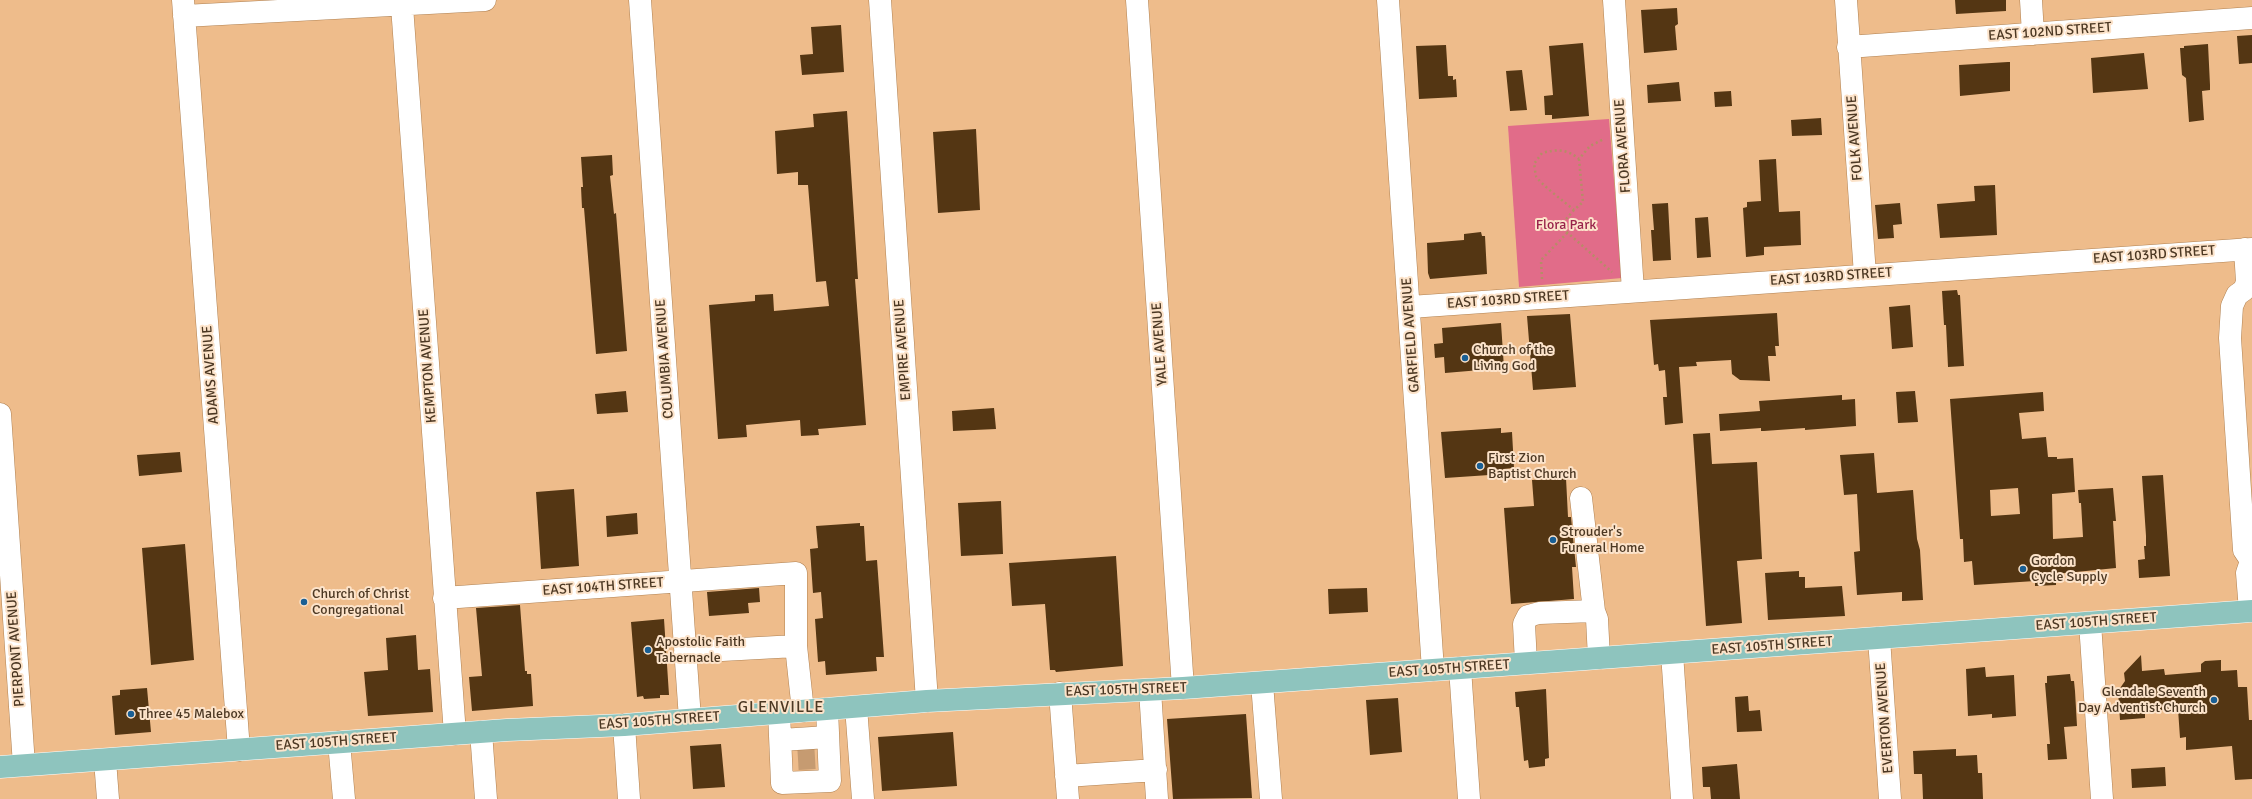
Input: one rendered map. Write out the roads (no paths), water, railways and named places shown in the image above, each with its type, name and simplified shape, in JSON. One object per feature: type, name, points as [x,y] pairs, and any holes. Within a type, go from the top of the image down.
[{"type":"main road","name":"EAST 105TH STREET","points":[[0,767],[481,732],[624,725],[927,701],[1262,683],[2251,611]]},
{"type":"street","points":[[183,8],[485,0]]},
{"type":"street","name":"COLUMBIA AVENUE","points":[[640,0],[690,719]]},
{"type":"street","name":"EMPIRE AVENUE","points":[[880,0],[927,701]]},
{"type":"street","name":"YALE AVENUE","points":[[1137,0],[1183,688]]},
{"type":"street","name":"GARFIELD AVENUE","points":[[1388,0],[1410,307],[1433,670]]},
{"type":"street","name":"FLORA AVENUE","points":[[1614,0],[1633,291]]},
{"type":"street","name":"FOLK AVENUE","points":[[1846,0],[1848,47],[1865,275]]},
{"type":"street","points":[[2031,0],[2033,34]]},
{"type":"street","name":"KEMPTON AVENUE","points":[[400,3],[455,734]]},
{"type":"street","name":"ADAMS AVENUE","points":[[183,8],[239,750]]},
{"type":"street","name":"EAST 102ND STREET","points":[[1848,47],[2252,18]]},
{"type":"street","points":[[2248,249],[2248,281],[2237,295],[2232,306],[2230,338],[2244,550],[2251,559],[2247,573],[2251,611]]},
{"type":"street","name":"EAST 103RD STREET","points":[[1410,307],[2248,249]]},
{"type":"street","name":"PIERPONT AVENUE","points":[[0,414],[24,765]]},
{"type":"street","points":[[1581,498],[1594,611],[1597,619],[1599,658]]},
{"type":"street","name":"EAST 104TH STREET","points":[[444,598],[761,574],[796,573],[796,646]]},
{"type":"street","points":[[1526,664],[1524,624],[1528,616],[1539,613],[1594,611]]},
{"type":"street","points":[[2090,622],[2102,799]]},
{"type":"street","name":"EVERTON AVENUE","points":[[1879,638],[1890,799]]},
{"type":"street","points":[[685,652],[796,646],[803,711]]},
{"type":"street","points":[[1672,653],[1682,799]]},
{"type":"street","points":[[1460,668],[1470,799]]},
{"type":"street","points":[[1262,683],[1270,799]]},
{"type":"street","points":[[1150,690],[1157,799]]},
{"type":"street","points":[[1060,693],[1068,799]]},
{"type":"street","points":[[856,707],[863,799]]},
{"type":"street","points":[[827,709],[805,752],[782,783],[830,781],[861,777]]},
{"type":"street","points":[[779,712],[805,752],[830,781]]},
{"type":"street","points":[[624,725],[629,799]]},
{"type":"street","points":[[481,732],[486,799]]},
{"type":"street","points":[[339,742],[344,799]]},
{"type":"street","points":[[105,760],[108,799]]},
{"type":"street","points":[[1066,776],[1156,770]]},
{"type":"tunnel","points":[[798,759],[815,758]]},
{"type":"place","name":"Church of the Living God","points":[[1465,358]]},
{"type":"place","name":"First Zion Baptist Church","points":[[1480,466]]},
{"type":"place","name":"Strouder's Funeral Home","points":[[1553,540]]},
{"type":"place","name":"Gordon Cycle Supply","points":[[2023,569]]},
{"type":"place","name":"Church of Christ Congregational","points":[[304,602]]},
{"type":"place","name":"Apostolic Faith Tabernacle","points":[[648,650]]},
{"type":"place","name":"Glendale Seventh Day Adventist Church","points":[[2214,700]]},
{"type":"place","name":"Three 45 Malebox","points":[[131,714]]},
{"type":"district","name":"GLENVILLE","points":[[781,708]]},
{"type":"park label","name":"Flora Park","points":[[1566,225]]}]
